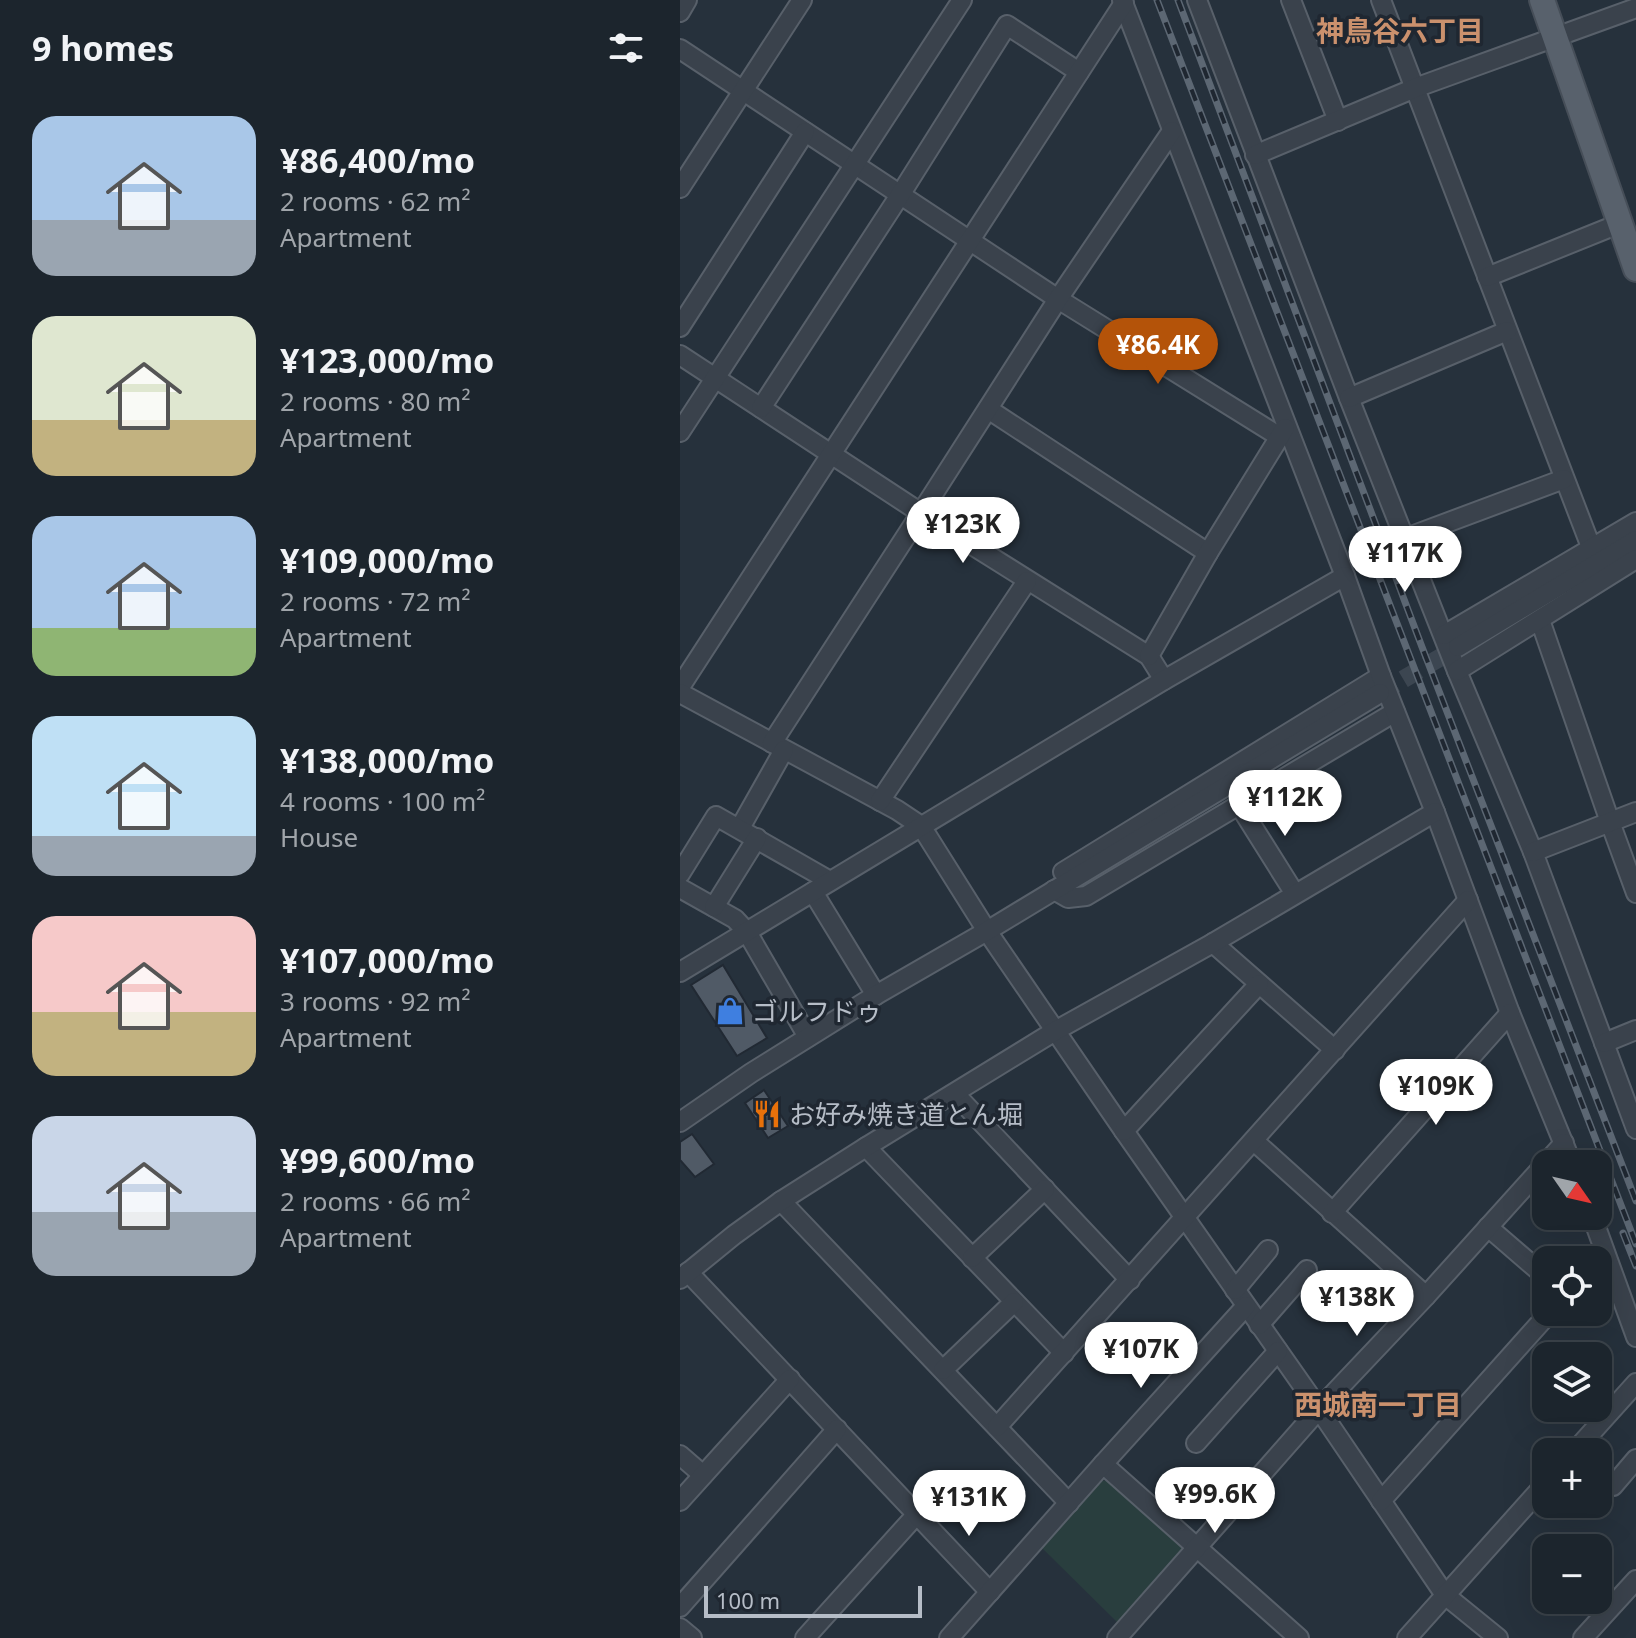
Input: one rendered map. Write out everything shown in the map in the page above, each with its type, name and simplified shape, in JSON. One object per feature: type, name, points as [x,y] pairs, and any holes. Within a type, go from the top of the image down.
[{"type":"main road","points":[[1542,0],[1636,269]]},
{"type":"street","points":[[680,12],[687,0]]},
{"type":"street","points":[[683,177],[745,91],[802,0]]},
{"type":"street","points":[[680,432],[962,0]]},
{"type":"street","points":[[1197,0],[1349,398],[1451,641],[1457,671],[1533,852],[1636,1129]]},
{"type":"street","points":[[1291,0],[1338,121]]},
{"type":"street","points":[[1381,0],[1591,547]]},
{"type":"street","points":[[680,687],[1123,2]]},
{"type":"street","points":[[1123,2],[1284,431],[1345,576],[1380,684],[1395,712],[1510,1013],[1567,1150]]},
{"type":"street","points":[[1255,155],[1415,88],[1636,8]]},
{"type":"street","points":[[761,408],[1007,25],[1079,72]]},
{"type":"street","points":[[680,49],[1058,299],[1284,431]]},
{"type":"street","points":[[740,828],[778,746],[921,513],[1058,299],[1172,131]]},
{"type":"street","points":[[680,327],[805,132]]},
{"type":"street","points":[[1487,277],[1621,223]]},
{"type":"street","points":[[1349,398],[1507,331]]},
{"type":"street","points":[[680,355],[921,513],[1149,656],[1164,680]]},
{"type":"street","points":[[988,409],[1208,553]]},
{"type":"street","points":[[1149,656],[1208,553],[1284,431]]},
{"type":"street","points":[[1406,538],[1564,479]]},
{"type":"street","points":[[1451,641],[1591,547],[1636,522]]},
{"type":"street","points":[[1451,641],[1636,540]]},
{"type":"street","points":[[1457,671],[1636,559]]},
{"type":"street","points":[[680,972],[1164,680],[1345,576]]},
{"type":"street","points":[[880,801],[1027,581]]},
{"type":"street","points":[[1540,620],[1636,893]]},
{"type":"street","points":[[1054,890],[1053,883],[1067,868],[1380,684]]},
{"type":"street","points":[[680,693],[921,826],[1055,1031],[1445,1595],[1498,1638]]},
{"type":"street","points":[[1054,890],[1068,898],[1086,896],[1395,712]]},
{"type":"street","points":[[1239,805],[1295,894]]},
{"type":"street","points":[[990,1592],[790,1379],[684,1275],[781,1201],[866,1147],[1055,1031],[1213,943],[1435,812]]},
{"type":"street","points":[[1533,852],[1636,812]]},
{"type":"street","points":[[680,874],[716,816],[830,881]]},
{"type":"street","points":[[714,907],[757,838]]},
{"type":"street","points":[[680,888],[735,919],[747,932],[808,1037]]},
{"type":"street","points":[[680,1122],[808,1037],[1054,890]]},
{"type":"street","points":[[813,892],[876,995]]},
{"type":"street","points":[[997,1427],[1468,900]]},
{"type":"street","points":[[1213,943],[1335,1050]]},
{"type":"street","points":[[1124,1131],[1259,984]]},
{"type":"street","points":[[1332,1213],[1510,1013]]},
{"type":"street","points":[[1604,1043],[1636,1030]]},
{"type":"street","points":[[955,1094],[1130,1280]]},
{"type":"street","points":[[1254,1141],[1426,1296]]},
{"type":"street","points":[[1118,1637],[1319,1409],[1564,1143]]},
{"type":"street","points":[[866,1147],[1064,1353]]},
{"type":"street","points":[[972,1258],[1045,1189]]},
{"type":"street","points":[[781,1201],[1069,1503]]},
{"type":"street","points":[[1488,1227],[1532,1265]]},
{"type":"street","points":[[1235,1290],[1268,1250]]},
{"type":"street","points":[[1259,1325],[1307,1270]]},
{"type":"street","points":[[1612,1281],[1636,1337]]},
{"type":"street","points":[[943,1370],[1014,1302]]},
{"type":"street","points":[[949,1638],[1246,1306]]},
{"type":"street","points":[[1381,1501],[1537,1326]]},
{"type":"street","points":[[1196,1443],[1278,1351]]},
{"type":"street","points":[[680,1501],[790,1379]]},
{"type":"street","points":[[1587,1438],[1636,1383]]},
{"type":"street","points":[[680,1607],[837,1429]]},
{"type":"street","points":[[680,1455],[703,1475]]},
{"type":"street","points":[[1613,1486],[1636,1459]]},
{"type":"street","points":[[1103,1464],[1197,1547],[1287,1634]]},
{"type":"street","points":[[1407,1638],[1532,1499]]},
{"type":"street","points":[[805,1638],[917,1514]]},
{"type":"street","points":[[1583,1638],[1636,1580]]},
{"type":"street","points":[[680,1628],[692,1638]]},
{"type":"green space","points":[[1114,1480],[1184,1546],[1181,1554],[1120,1625],[1042,1548],[1101,1481]]},
{"type":"building","name":"ゴルフドゥ","points":[[723,965],[767,1038],[737,1056],[691,985]]},
{"type":"building","name":"お好み焼き道とん堀","points":[[764,1090],[788,1126],[768,1138],[745,1103]]},
{"type":"building","points":[[692,1134],[714,1164],[695,1177],[680,1160],[680,1142]]},
{"type":"tunnel","points":[[1380,693],[1458,647]]},
{"type":"railway","points":[[1157,0],[1636,1244]]},
{"type":"railway","points":[[1178,0],[1422,647],[1636,1201]]},
{"type":"railway","points":[[1623,1233],[1636,1266]]},
{"type":"place","name":"ゴルフドゥ","points":[[730,1011]]},
{"type":"place","name":"お好み焼き道とん堀","points":[[767,1114]]},
{"type":"district","name":"神鳥谷六丁目","points":[[1400,30]]},
{"type":"district","name":"西城南一丁目","points":[[1378,1404]]}]
